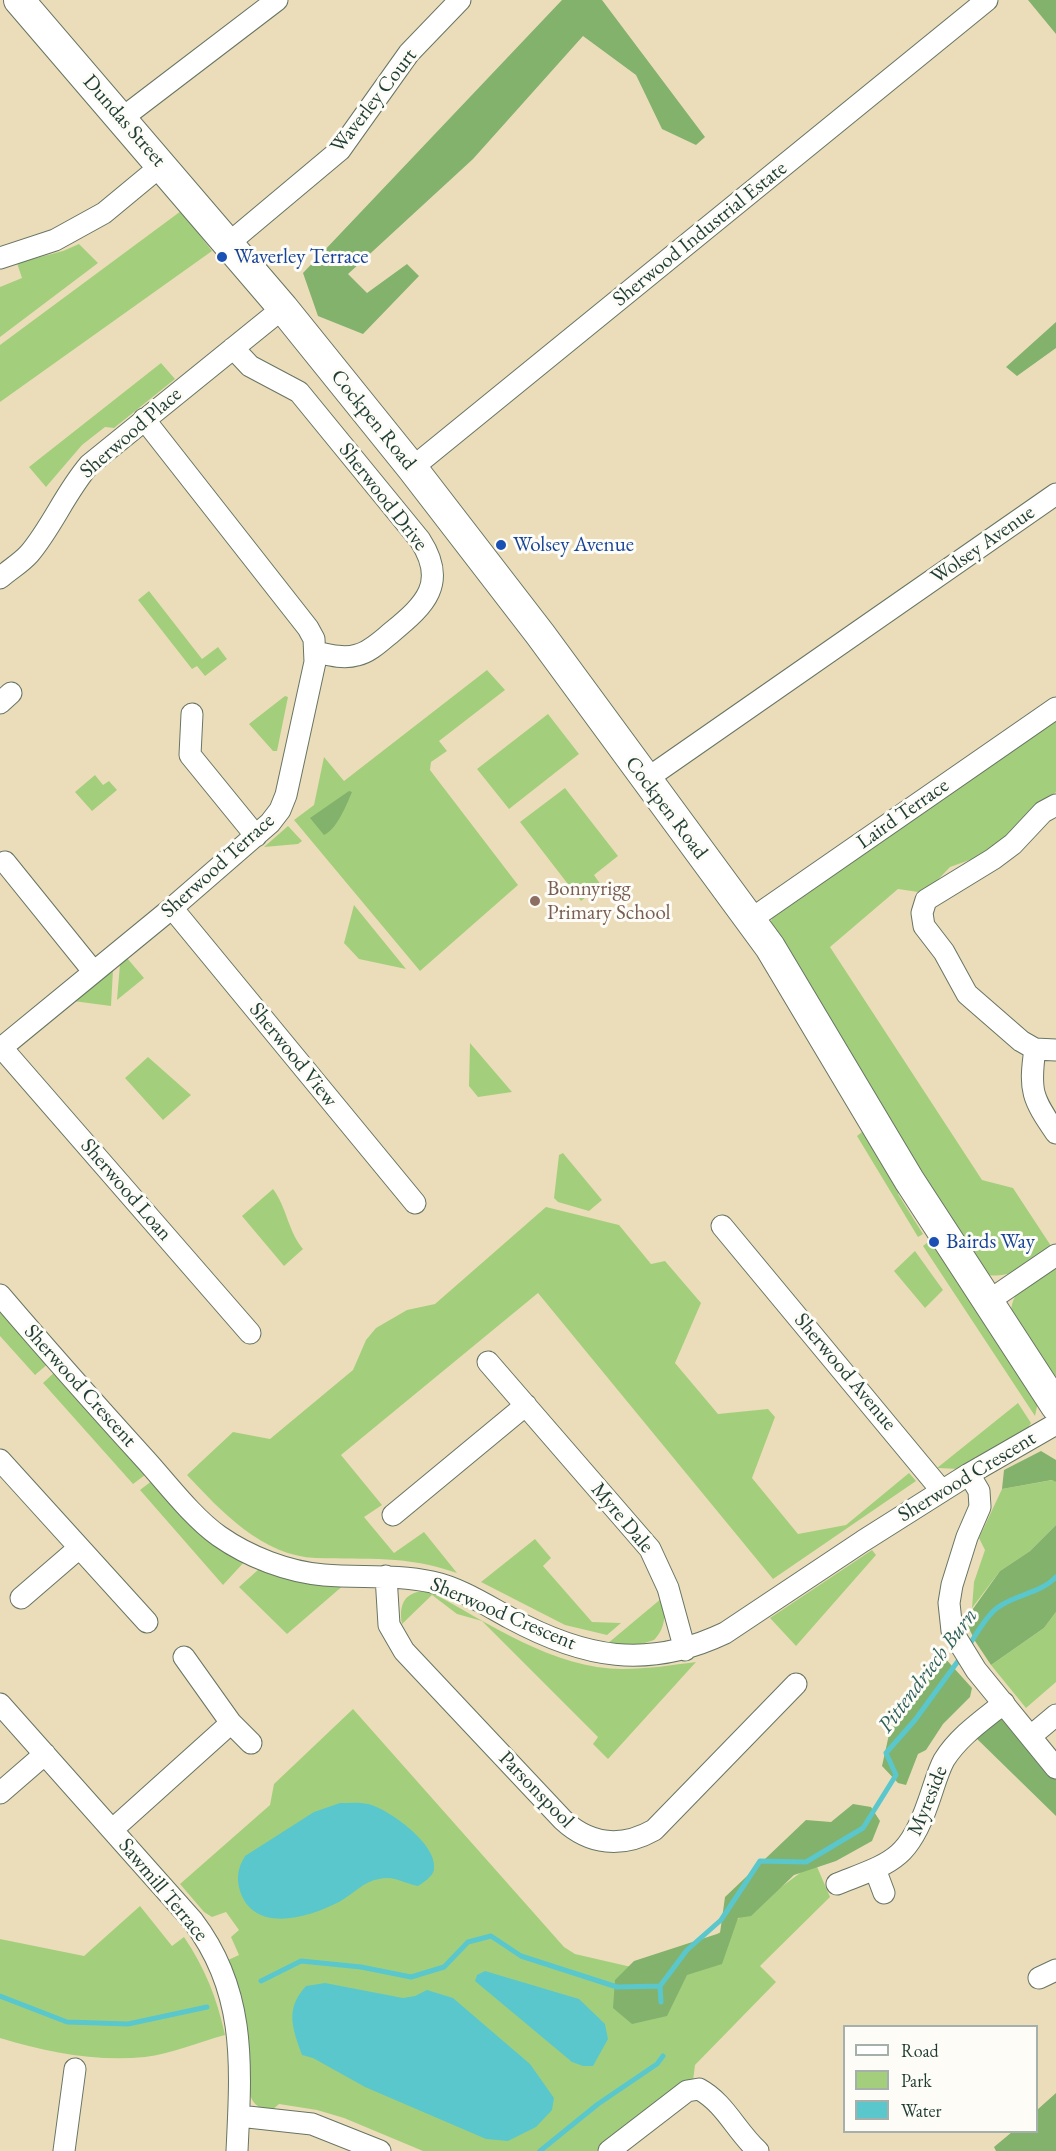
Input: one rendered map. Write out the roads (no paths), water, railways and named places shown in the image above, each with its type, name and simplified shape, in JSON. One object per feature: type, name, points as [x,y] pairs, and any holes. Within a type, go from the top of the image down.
[{"type":"main road","name":"Dundas Street","points":[[19,0],[229,243]]},
{"type":"main road","name":"Cockpen Road","points":[[229,243],[412,468],[540,634],[750,920],[781,964],[909,1180],[1056,1406]]},
{"type":"street","points":[[121,119],[277,0]]},
{"type":"street","name":"Waverley Court","points":[[229,243],[340,150],[409,53],[460,0]]},
{"type":"street","name":"Sherwood Industrial Estate","points":[[412,468],[987,0]]},
{"type":"street","points":[[0,258],[55,240],[104,213],[162,165]]},
{"type":"street","name":"Sherwood Place","points":[[0,578],[27,555],[43,534],[71,485],[89,465],[283,308]]},
{"type":"street","name":"Sherwood Drive","points":[[233,348],[250,366],[299,392],[420,540],[433,567],[432,583],[419,610],[368,651],[345,657],[316,652]]},
{"type":"street","points":[[144,419],[308,628],[316,652]]},
{"type":"street","name":"Wolsey Avenue","points":[[645,780],[1056,494]]},
{"type":"street","name":"Sherwood Terrace","points":[[1,1048],[172,908],[256,836],[280,810],[286,795],[316,652]]},
{"type":"street","name":"Laird Terrace","points":[[750,920],[1056,708]]},
{"type":"street","points":[[192,714],[190,755],[256,836]]},
{"type":"street","points":[[1056,805],[1043,813],[1006,849],[927,900],[922,913],[924,926],[944,952],[967,994],[1021,1041],[1046,1050],[1032,1091],[1039,1109],[1056,1133]]},
{"type":"street","points":[[5,862],[93,971]]},
{"type":"street","name":"Sherwood View","points":[[172,908],[415,1203]]},
{"type":"street","name":"Sherwood Loan","points":[[1,1048],[250,1333]]},
{"type":"street","name":"Sherwood Avenue","points":[[722,1226],[742,1259],[942,1491]]},
{"type":"street","points":[[987,1302],[1056,1255]]},
{"type":"street","name":"Sherwood Crescent","points":[[0,1295],[155,1471],[217,1535],[257,1556],[307,1572],[386,1576],[435,1582],[460,1592],[544,1635],[615,1656],[645,1656],[685,1650],[725,1633],[942,1491],[1056,1424]]},
{"type":"street","name":"Myre Dale","points":[[488,1362],[650,1549],[668,1588],[685,1650]]},
{"type":"street","points":[[393,1515],[526,1406]]},
{"type":"street","points":[[0,1460],[147,1622]]},
{"type":"street","points":[[969,1474],[979,1491],[980,1508],[967,1537],[952,1585],[949,1616],[958,1644],[976,1670],[1056,1768]]},
{"type":"street","points":[[21,1598],[79,1548]]},
{"type":"street","name":"Parsonspool","points":[[386,1576],[389,1626],[404,1650],[563,1820],[574,1830],[603,1842],[630,1840],[654,1830],[795,1684]]},
{"type":"street","points":[[184,1657],[231,1723],[251,1743]]},
{"type":"street","name":"Myreside","points":[[837,1884],[893,1859],[911,1844],[919,1829],[943,1762],[969,1731],[1004,1703]]},
{"type":"street","name":"Sawmill Terrace","points":[[0,1704],[193,1921],[216,1955],[235,2011],[240,2038],[237,2151]]},
{"type":"street","points":[[1031,1737],[1056,1715]]},
{"type":"street","points":[[112,1830],[231,1723]]},
{"type":"street","points":[[0,1793],[45,1754]]},
{"type":"street","points":[[874,1869],[884,1893]]},
{"type":"street","points":[[64,2151],[75,2069]]},
{"type":"street","points":[[609,2151],[687,2091],[699,2089],[723,2106],[741,2135],[758,2151]]},
{"type":"street","points":[[239,2116],[312,2124],[380,2151]]},
{"type":"water","points":[[340,1803],[368,1804],[399,1820],[421,1839],[429,1850],[433,1860],[432,1875],[418,1886],[389,1878],[374,1880],[339,1902],[298,1917],[269,1918],[257,1913],[247,1904],[240,1891],[238,1873],[245,1856],[314,1812]]},
{"type":"water","points":[[485,1971],[579,1999],[605,2024],[608,2039],[593,2066],[583,2066],[572,2062],[475,1981],[477,1975]]},
{"type":"water","points":[[325,1983],[403,1998],[415,1996],[427,1990],[453,1998],[530,2064],[554,2098],[552,2110],[536,2127],[508,2141],[486,2139],[365,2087],[313,2058],[302,2055],[293,2027],[295,2003],[306,1986]]},
{"type":"waterway","name":"Pittendriech Burn","points":[[968,1647],[985,1621],[997,1608],[1043,1587],[1056,1577]]},
{"type":"waterway","name":"Pittendriech Burn","points":[[261,1981],[301,1961],[361,1967],[411,1977],[444,1967],[468,1942],[491,1936],[521,1956],[617,1987],[660,1986],[687,1950],[721,1920],[760,1861],[806,1862],[863,1828],[896,1775],[886,1753],[915,1720],[961,1657]]},
{"type":"waterway","points":[[660,1986],[661,2002]]},
{"type":"waterway","name":"Pittendriech Burn","points":[[0,1996],[67,2022],[128,2024],[207,2007]]},
{"type":"waterway","points":[[540,2151],[598,2104],[657,2064],[663,2056]]},
{"type":"place","name":"Waverley Terrace","points":[[222,257]]},
{"type":"place","name":"Wolsey Avenue","points":[[501,545]]},
{"type":"place","name":"Bonnyrigg Primary School","points":[[535,901]]},
{"type":"place","name":"Bairds Way","points":[[934,1242]]}]
